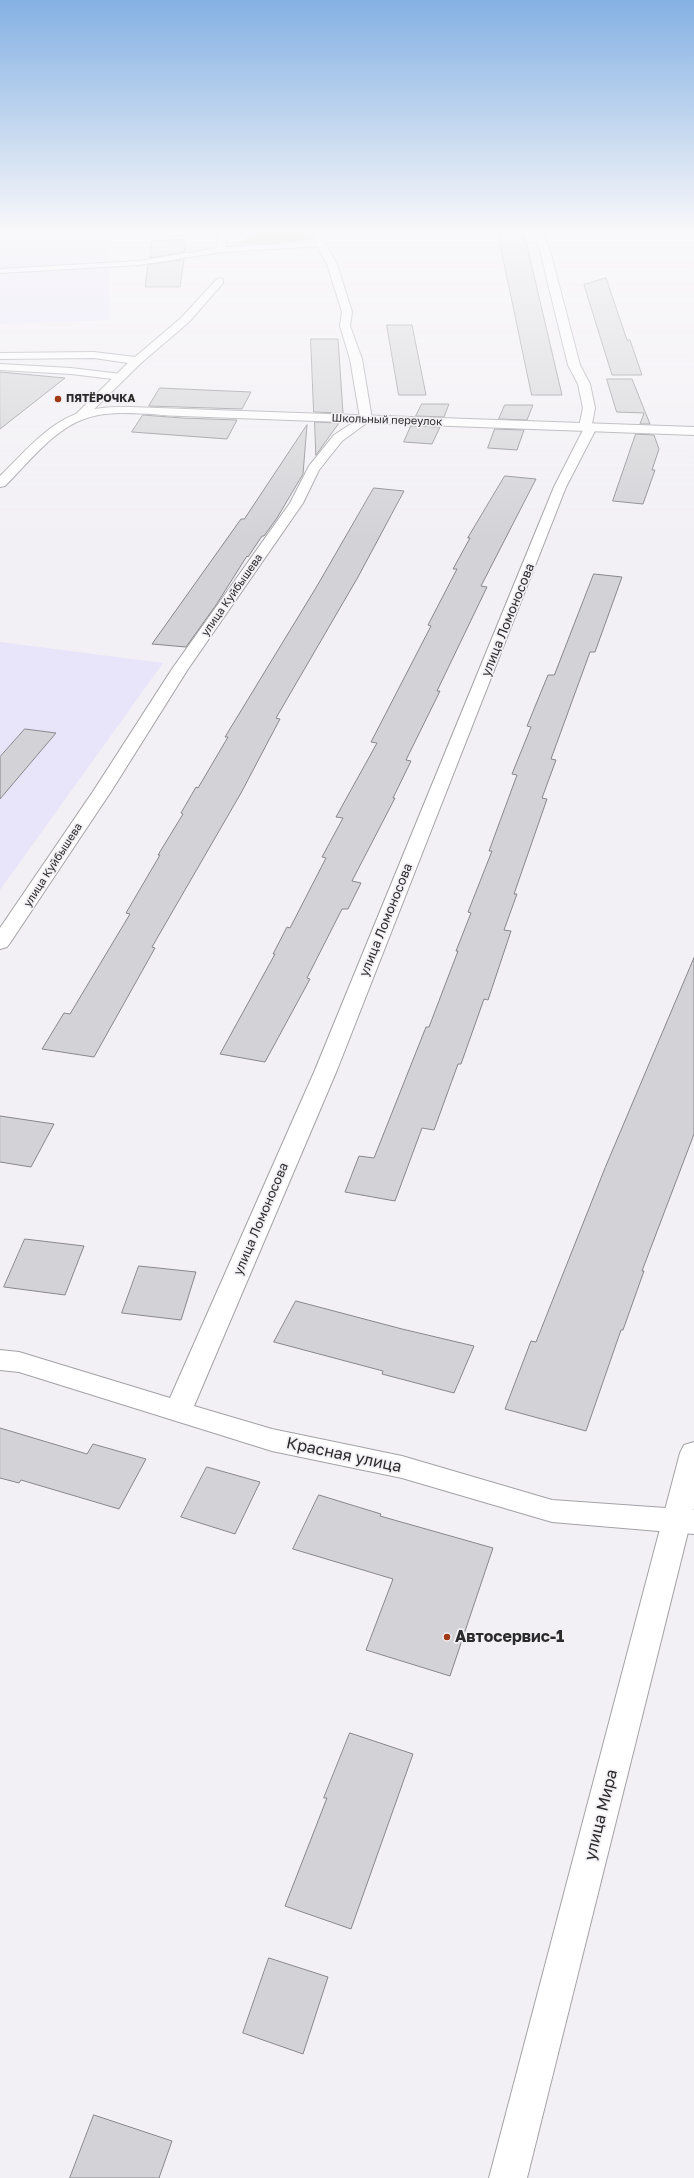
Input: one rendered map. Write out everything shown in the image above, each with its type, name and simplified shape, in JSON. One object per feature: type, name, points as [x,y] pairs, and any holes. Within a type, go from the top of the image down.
[{"type":"street","points":[[0,483],[60,429],[80,416],[137,361],[168,335]]},
{"type":"street","points":[[348,335],[356,359],[366,419]]},
{"type":"street","name":"улица Ломоносова","points":[[178,1411],[326,1070],[395,895],[468,720],[560,487],[588,427],[589,408],[584,384],[574,365],[566,335]]},
{"type":"street","points":[[0,356],[94,355],[137,361]]},
{"type":"street","name":"Школьный переулок","points":[[80,416],[103,412],[174,412],[694,431]]},
{"type":"street","name":"улица Куйбышева","points":[[0,943],[103,790],[180,669],[296,502],[313,469],[338,438],[366,419]]},
{"type":"street","name":"Красная улица","points":[[0,1360],[19,1362],[272,1440],[402,1467],[552,1511],[685,1522]]},
{"type":"street","name":"улица Мира","points":[[508,2178],[685,1522],[694,1453]]},
{"type":"lane","points":[[0,367],[71,371],[121,377]]},
{"type":"shaded area","points":[[0,642],[163,663],[0,890]]},
{"type":"building","points":[[389,335],[414,335],[426,395],[399,395]]},
{"type":"building","points":[[519,335],[548,335],[562,395],[532,395]]},
{"type":"building","points":[[599,335],[625,335],[627,340],[630,340],[642,375],[612,375]]},
{"type":"building","points":[[311,339],[338,339],[343,413],[314,412]]},
{"type":"building","points":[[0,372],[65,378],[0,429]]},
{"type":"building","points":[[607,379],[632,379],[650,424],[640,424],[644,413],[617,412]]},
{"type":"building","points":[[160,388],[251,392],[242,409],[149,406]]},
{"type":"building","points":[[422,404],[449,404],[444,417],[416,416]]},
{"type":"building","points":[[505,405],[533,405],[527,420],[499,419]]},
{"type":"building","points":[[143,415],[237,420],[227,439],[132,432]]},
{"type":"building","points":[[315,422],[339,423],[316,455]]},
{"type":"building","points":[[307,425],[303,474],[277,518],[264,536],[262,536],[248,557],[247,556],[216,605],[186,647],[152,644],[241,519],[244,519]]},
{"type":"building","points":[[411,426],[440,427],[432,444],[404,442]]},
{"type":"building","points":[[495,429],[524,430],[517,450],[488,448]]},
{"type":"building","points":[[636,434],[654,435],[659,449],[652,470],[655,470],[643,504],[613,501]]},
{"type":"building","points":[[505,476],[536,479],[481,586],[487,587],[437,691],[440,691],[406,760],[411,761],[393,798],[395,798],[352,881],[361,883],[348,909],[342,909],[307,978],[310,979],[265,1062],[220,1054],[275,954],[273,954],[287,927],[290,928],[326,858],[322,857],[343,818],[336,817],[377,743],[371,742],[431,626],[428,625],[457,569],[453,569],[470,538],[468,538]]},
{"type":"building","points":[[374,488],[404,491],[358,577],[276,718],[280,719],[241,793],[152,947],[155,948],[94,1057],[42,1049],[64,1013],[70,1014],[130,914],[126,913],[160,855],[158,855],[183,814],[181,813],[196,787],[198,788],[228,737],[225,737],[317,586]]},
{"type":"building","points":[[594,574],[622,577],[595,652],[590,652],[551,759],[556,760],[542,798],[547,799],[514,894],[517,894],[504,930],[511,931],[488,1000],[484,999],[461,1064],[458,1064],[434,1130],[422,1128],[395,1201],[345,1192],[359,1156],[374,1158],[426,1027],[429,1027],[458,951],[456,951],[471,913],[468,912],[492,851],[489,851],[517,775],[512,774],[531,727],[527,726],[548,675],[554,675]]},
{"type":"building","points":[[25,729],[56,733],[0,799],[0,757]]},
{"type":"building","points":[[694,958],[694,1134],[642,1271],[644,1271],[623,1330],[621,1330],[586,1431],[505,1409],[531,1341],[536,1342],[605,1168]]},
{"type":"building","points":[[0,1116],[54,1124],[31,1167],[0,1162]]},
{"type":"building","points":[[25,1239],[84,1246],[65,1295],[4,1287]]},
{"type":"building","points":[[139,1266],[196,1272],[181,1320],[122,1313]]},
{"type":"building","points":[[296,1301],[474,1346],[454,1393],[382,1374],[383,1371],[274,1342]]},
{"type":"building","points":[[0,1428],[87,1454],[93,1444],[146,1459],[119,1509],[21,1480],[19,1483],[0,1478]]},
{"type":"building","points":[[207,1467],[260,1482],[235,1534],[181,1517]]},
{"type":"building","points":[[319,1495],[381,1514],[380,1516],[493,1548],[450,1676],[366,1650],[393,1579],[293,1549]]},
{"type":"building","points":[[350,1733],[413,1754],[351,1929],[285,1906],[327,1798],[324,1798]]},
{"type":"building","points":[[269,1958],[328,1977],[303,2054],[243,2033]]},
{"type":"building","points":[[94,2115],[172,2141],[159,2178],[70,2178]]},
{"type":"place","name":"ПЯТЁРОЧКА","points":[[58,399]]},
{"type":"place","name":"Автосервис-1","points":[[447,1637]]}]
